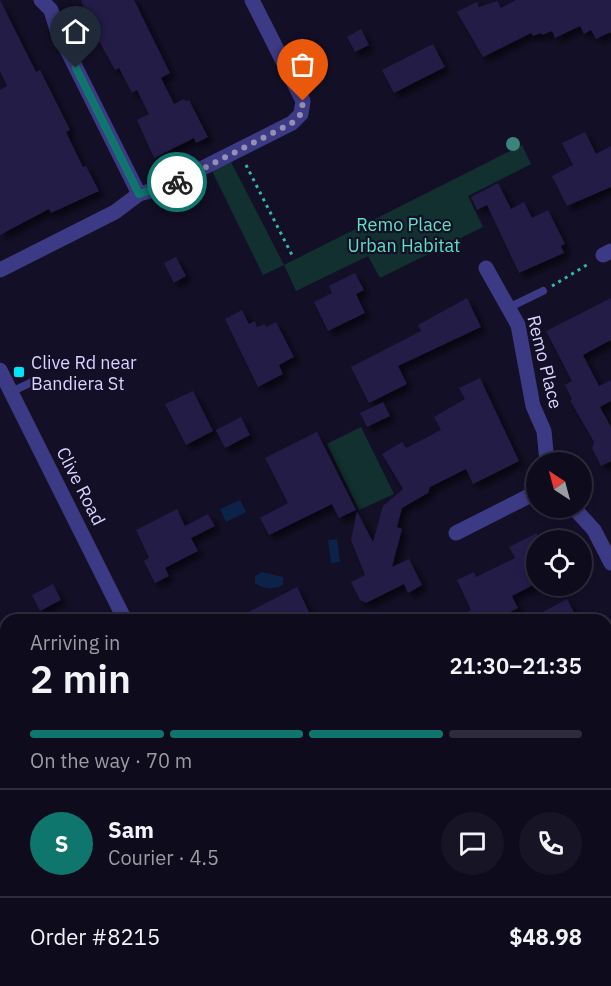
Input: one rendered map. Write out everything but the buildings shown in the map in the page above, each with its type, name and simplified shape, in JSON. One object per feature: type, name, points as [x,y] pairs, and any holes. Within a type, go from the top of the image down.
[{"type":"street","points":[[41,0],[51,10],[57,30],[139,194]]},
{"type":"street","points":[[0,270],[115,212],[139,194],[165,188],[292,123],[301,114],[303,101],[252,0]]},
{"type":"street","name":"Remo Place","points":[[486,268],[510,307],[518,325],[533,406],[544,432],[547,452]]},
{"type":"street","name":"Clive Road","points":[[0,370],[122,614]]},
{"type":"street","points":[[456,533],[526,498]]},
{"type":"street","points":[[583,518],[594,530],[611,563]]},
{"type":"lane","name":"Remo Place","points":[[510,307],[543,291]]},
{"type":"lane","points":[[11,392],[32,382]]},
{"type":"path","points":[[236,169],[246,164],[293,257]]},
{"type":"path","points":[[543,291],[607,253]]},
{"type":"green space","name":"Remo Place Urban Habitat","points":[[522,145],[531,164],[468,196],[483,227],[380,278],[368,256],[296,291],[284,265]]},
{"type":"green space","points":[[228,156],[284,265],[263,275],[209,165]]},
{"type":"green space","points":[[361,427],[394,494],[359,510],[327,444]]},
{"type":"water","points":[[240,500],[246,512],[226,522],[220,509]]},
{"type":"water","points":[[337,539],[340,562],[331,563],[328,540]]},
{"type":"water","points":[[262,572],[283,577],[283,585],[265,588],[258,585],[255,583],[255,576]]},
{"type":"way so far","points":[[177,182],[292,123],[301,114],[303,101]]},
{"type":"place","name":"Clive Rd near Bandiera St","points":[[19,372]]},
{"type":"route","points":[[76,68],[139,194],[165,188],[177,182]]}]
